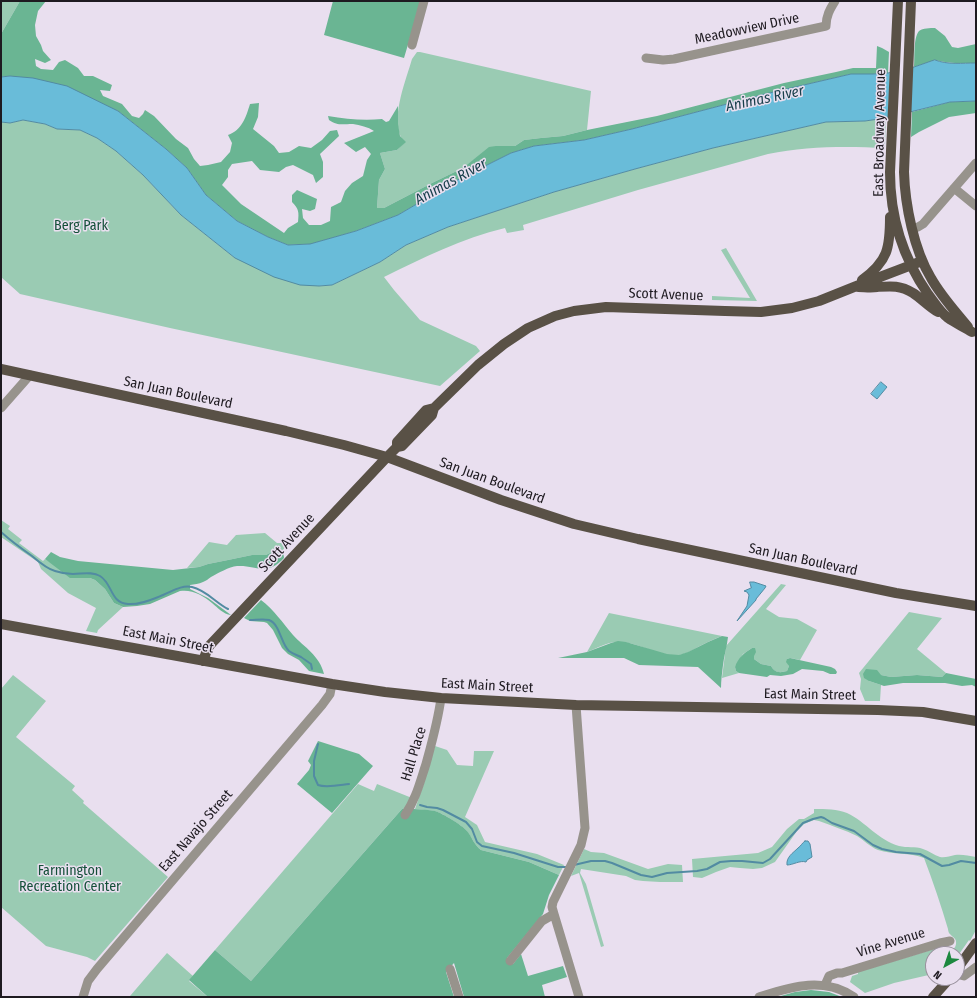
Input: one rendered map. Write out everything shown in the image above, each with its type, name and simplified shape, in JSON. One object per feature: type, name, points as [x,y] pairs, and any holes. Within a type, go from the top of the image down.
[{"type":"main road","name":"East Broadway Avenue","points":[[898,1],[891,138],[890,184],[893,211],[904,250],[911,265],[930,296],[947,317],[974,334]]},
{"type":"main road","name":"East Broadway Avenue","points":[[911,1],[904,183],[908,215],[922,261],[930,277],[974,334]]},
{"type":"main road","points":[[852,287],[879,266],[886,254],[890,237],[890,184]]},
{"type":"main road","name":"Scott Avenue","points":[[203,661],[210,645],[397,447],[402,446],[432,415],[434,408],[478,365],[512,338],[536,323],[565,313],[606,307],[761,312],[792,308],[819,301],[922,261]]},
{"type":"main road","points":[[852,287],[889,286],[900,288],[912,293],[930,308],[947,317]]},
{"type":"main road","name":"San Juan Boulevard","points":[[1,369],[318,438],[387,458],[501,500],[574,524],[896,593],[976,606]]},
{"type":"main road","name":"East Main Street","points":[[1,624],[332,684],[384,692],[441,698],[576,705],[878,710],[923,712],[976,721]]},
{"type":"main road","points":[[965,958],[976,943]]},
{"type":"main road","points":[[933,997],[943,986]]},
{"type":"street","points":[[412,45],[424,1]]},
{"type":"street","name":"Meadowview Drive","points":[[646,58],[663,60],[674,59],[826,26],[826,18],[835,1]]},
{"type":"street","points":[[912,228],[923,224],[976,163]]},
{"type":"street","points":[[954,188],[976,206]]},
{"type":"street","points":[[1,408],[30,375]]},
{"type":"street","name":"East Navajo Street","points":[[83,997],[88,982],[97,969],[322,705],[330,694],[332,684]]},
{"type":"street","name":"Hall Place","points":[[405,815],[412,806],[421,780],[436,731],[441,698]]},
{"type":"street","points":[[576,705],[585,828],[581,844],[552,907],[579,997]]},
{"type":"street","points":[[510,961],[542,922],[554,914]]},
{"type":"street","name":"Vine Avenue","points":[[831,987],[829,976],[950,941]]},
{"type":"street","points":[[965,975],[976,967]]},
{"type":"street","points":[[450,969],[459,997]]},
{"type":"street","points":[[831,987],[842,973]]},
{"type":"street","points":[[759,997],[788,988],[813,985],[831,987],[846,992],[854,997]]},
{"type":"green space","points":[[1,1],[20,1],[1,34]]},
{"type":"green space","points":[[20,1],[46,1],[38,11],[35,25],[36,36],[43,51],[51,60],[45,63],[35,59],[36,66],[41,69],[53,70],[59,62],[65,60],[78,68],[84,76],[93,76],[112,85],[110,91],[100,90],[103,96],[122,104],[132,116],[139,118],[145,110],[154,116],[176,139],[188,148],[200,166],[221,162],[230,152],[232,143],[228,135],[237,130],[240,126],[245,118],[250,104],[259,103],[258,117],[253,129],[274,146],[279,153],[289,152],[299,146],[311,148],[322,140],[330,131],[337,130],[339,136],[320,154],[323,162],[323,177],[316,183],[313,175],[293,165],[286,167],[279,172],[260,170],[252,161],[232,164],[228,170],[228,177],[222,185],[241,204],[284,233],[288,228],[298,222],[298,211],[292,202],[292,195],[297,190],[317,199],[315,209],[310,211],[302,209],[303,218],[309,225],[321,225],[330,221],[331,207],[341,202],[345,191],[352,183],[363,176],[367,160],[371,154],[365,147],[356,152],[344,143],[374,131],[367,127],[358,125],[335,123],[329,120],[328,116],[368,120],[382,119],[386,122],[389,121],[398,106],[400,136],[406,142],[397,150],[380,153],[385,169],[379,180],[377,208],[384,208],[463,168],[489,147],[515,146],[524,140],[563,136],[657,116],[784,83],[853,68],[876,68],[877,46],[889,52],[888,73],[851,74],[765,94],[584,140],[534,146],[511,153],[461,178],[398,215],[356,231],[311,244],[288,245],[268,237],[237,221],[206,195],[187,168],[166,149],[118,111],[10,76],[1,77],[1,34]]},
{"type":"green space","points":[[333,1],[421,1],[404,58],[324,35]]},
{"type":"green space","points":[[935,28],[945,36],[952,47],[958,48],[976,44],[976,63],[950,63],[935,60],[914,67],[917,34],[922,29]]},
{"type":"green space","points":[[417,52],[591,91],[587,130],[563,136],[524,140],[515,146],[475,159],[463,168],[384,208],[377,208],[379,180],[385,169],[380,153],[397,150],[405,142],[400,136],[398,127],[399,107],[403,87],[412,59]]},
{"type":"green space","points":[[976,101],[976,113],[949,117],[911,137],[912,112],[950,102]]},
{"type":"green space","name":"Berg Park","points":[[886,118],[885,148],[826,147],[797,149],[768,154],[638,190],[523,225],[524,230],[507,233],[505,228],[473,237],[443,249],[384,277],[420,320],[476,346],[480,351],[440,386],[20,294],[1,277],[1,122],[10,123],[23,120],[45,124],[57,129],[80,130],[97,138],[116,151],[143,175],[181,215],[235,258],[319,286],[332,285],[380,262],[406,245],[448,227],[554,192],[713,148],[826,122],[865,121]]},
{"type":"green space","points":[[726,248],[757,301],[712,300],[712,296],[750,298],[721,250]]},
{"type":"green space","points":[[1,520],[10,526],[8,529],[22,540],[19,543],[43,561],[45,559],[80,578],[90,578],[95,580],[105,589],[114,603],[123,607],[98,630],[97,633],[86,631],[96,608],[68,593],[41,569],[38,562],[1,537]]},
{"type":"green space","points":[[265,533],[277,543],[283,543],[285,547],[283,550],[274,551],[266,555],[252,555],[199,567],[187,568],[209,542],[227,545],[236,535]]},
{"type":"green space","points":[[283,550],[284,558],[278,564],[267,569],[237,566],[220,572],[204,582],[190,585],[190,589],[208,598],[231,615],[223,612],[202,596],[189,591],[180,591],[150,604],[123,607],[114,603],[105,589],[95,580],[90,578],[70,578],[45,559],[51,552],[60,557],[78,561],[173,570],[199,567],[252,555],[266,555],[274,551]]},
{"type":"green space","points":[[781,584],[786,585],[766,609],[779,617],[797,619],[817,630],[800,660],[790,658],[787,659],[789,666],[787,671],[778,672],[771,666],[761,664],[754,659],[752,648],[743,654],[735,667],[736,671],[739,673],[722,678],[726,646]]},
{"type":"green space","points":[[261,600],[311,652],[319,662],[324,674],[309,671],[299,660],[288,654],[282,648],[273,630],[267,623],[250,621],[244,618]]},
{"type":"green space","points":[[909,612],[942,618],[917,649],[946,673],[942,677],[917,675],[891,677],[881,675],[869,681],[881,685],[880,701],[865,701],[860,689],[861,679],[859,673]]},
{"type":"green space","points":[[609,613],[722,636],[680,655],[665,654],[634,644],[619,642],[607,644],[587,652]]},
{"type":"green space","points":[[722,636],[728,637],[723,662],[721,688],[698,667],[639,665],[624,658],[558,658],[587,652],[618,641],[667,654],[679,655]]},
{"type":"green space","points":[[752,648],[755,648],[756,652],[754,659],[761,664],[771,666],[778,672],[787,671],[789,666],[786,662],[787,659],[790,658],[831,667],[837,672],[836,674],[830,674],[823,671],[802,669],[793,674],[781,676],[770,675],[767,677],[739,673],[736,671],[736,664],[746,652]]},
{"type":"green space","points":[[866,669],[877,670],[881,675],[891,677],[917,675],[942,677],[946,673],[976,679],[976,687],[972,685],[962,686],[945,683],[903,683],[884,686],[864,678],[863,674]]},
{"type":"green space","name":"Farmington Recreation Center","points":[[13,675],[46,701],[16,737],[75,786],[72,790],[84,801],[83,803],[168,877],[95,961],[87,957],[46,946],[1,907],[1,689]]},
{"type":"green space","points":[[318,741],[359,754],[373,766],[332,813],[297,784],[309,770],[311,765],[308,761]]},
{"type":"green space","points":[[435,746],[447,750],[457,765],[473,766],[474,751],[494,751],[465,817],[477,825],[485,842],[537,854],[564,865],[559,875],[529,862],[481,850],[466,830],[451,819],[434,811],[415,809]]},
{"type":"green space","points":[[358,784],[374,791],[377,784],[412,798],[407,808],[402,809],[251,981],[215,950]]},
{"type":"green space","points":[[402,809],[432,810],[438,812],[464,828],[481,850],[529,862],[559,875],[549,895],[543,914],[507,958],[513,964],[521,954],[528,976],[563,966],[567,977],[542,985],[545,997],[464,997],[454,963],[446,972],[454,997],[208,997],[189,980],[215,950],[251,981]]},
{"type":"green space","points":[[814,809],[827,809],[847,813],[885,840],[899,846],[920,848],[940,857],[960,855],[976,857],[976,930],[970,941],[969,940],[965,946],[955,946],[955,939],[949,933],[940,902],[924,858],[878,850],[857,836],[819,821],[814,820],[804,824],[797,831],[775,862],[762,868],[753,869],[730,867],[702,878],[693,877],[692,859],[758,853],[772,847],[787,829],[799,819],[804,819],[814,813]]},
{"type":"green space","points":[[584,849],[591,852],[604,853],[648,869],[668,864],[682,865],[683,882],[635,880],[626,876],[581,869],[580,873],[586,884],[604,946],[601,947],[579,873],[571,876]]},
{"type":"green space","points":[[925,952],[925,976],[894,983],[865,993],[850,982],[852,976],[858,974],[858,972]]},
{"type":"green space","points":[[167,953],[193,976],[189,981],[208,997],[130,996]]},
{"type":"green space","points":[[811,990],[829,992],[842,997],[777,997],[795,992]]},
{"type":"water","name":"Animas River","points":[[935,60],[950,63],[976,63],[976,101],[950,102],[886,118],[865,121],[826,122],[713,148],[635,169],[554,192],[448,227],[406,245],[380,262],[332,285],[319,286],[300,285],[274,277],[235,258],[181,215],[143,175],[116,151],[97,138],[80,130],[57,129],[45,124],[23,120],[10,123],[1,122],[1,77],[10,76],[33,78],[67,86],[118,111],[166,149],[187,168],[206,195],[237,221],[268,237],[288,245],[310,244],[356,231],[398,215],[461,178],[511,153],[534,146],[584,140],[765,94],[851,74],[888,73]]},
{"type":"water","points":[[881,382],[887,387],[877,399],[871,394]]},
{"type":"water","points":[[750,582],[766,586],[756,600],[737,621],[747,606],[749,595],[744,591],[751,588]]},
{"type":"water","points":[[805,841],[808,841],[810,844],[812,857],[806,862],[787,865],[790,855]]},
{"type":"pier","points":[[912,66],[910,114],[888,120],[890,70]]},
{"type":"waterway","points":[[1,532],[40,563],[52,570],[66,574],[97,574],[104,579],[115,597],[122,603],[142,603],[177,589],[192,587],[202,591],[228,609]]},
{"type":"waterway","points":[[250,620],[269,620],[273,622],[286,648],[290,652],[311,664],[312,669]]},
{"type":"waterway","points":[[318,744],[314,761],[314,776],[318,785],[329,786],[349,784]]},
{"type":"waterway","points":[[420,805],[443,810],[466,822],[472,829],[477,842],[482,846],[514,853],[558,867],[566,867]]},
{"type":"waterway","points":[[574,865],[591,861],[605,861],[641,875],[652,877],[667,873],[707,869],[720,862],[742,861],[763,863],[770,859],[803,823],[821,817],[832,823],[854,831],[873,845],[882,849],[920,854],[942,866],[961,861],[976,863]]}]
